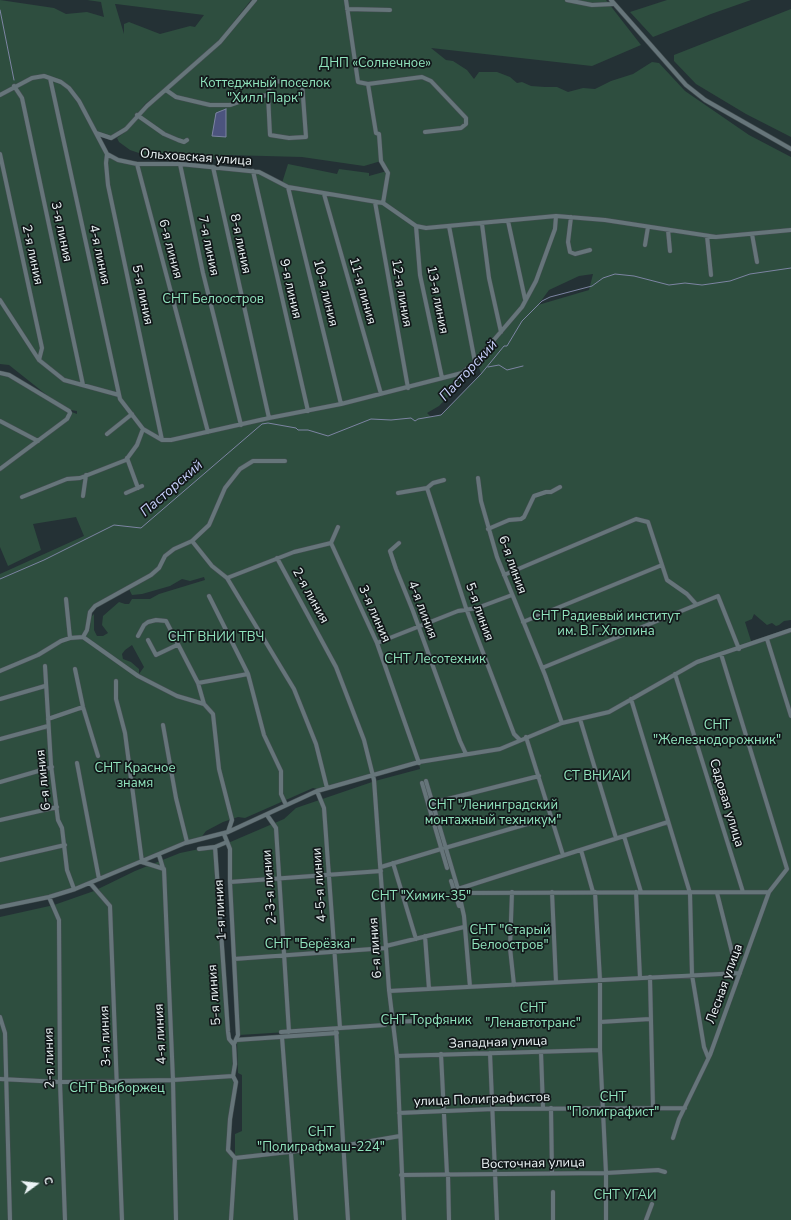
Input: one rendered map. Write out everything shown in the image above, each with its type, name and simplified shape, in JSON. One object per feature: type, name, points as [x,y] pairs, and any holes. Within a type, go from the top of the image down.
[{"type":"street","points":[[96,133],[112,137],[126,129],[137,115],[220,42],[255,0]]},
{"type":"street","points":[[346,0],[358,82],[368,84],[422,77],[430,81],[466,118],[466,124],[461,128],[425,132]]},
{"type":"street","points":[[567,0],[592,5],[612,2],[686,85],[705,100],[791,149]]},
{"type":"street","points":[[347,9],[390,10]]},
{"type":"street","points":[[0,95],[14,86],[32,78],[50,78],[61,82],[72,90],[79,100],[107,154]]},
{"type":"street","name":"4-я линия","points":[[50,78],[119,395],[143,429]]},
{"type":"street","points":[[271,81],[302,83],[306,137],[289,138],[270,135],[268,95],[271,81]]},
{"type":"street","points":[[368,84],[376,133],[379,134],[381,161],[388,174],[383,203],[416,226],[426,228],[556,216],[605,220],[716,237],[791,230]]},
{"type":"street","name":"3-я линия","points":[[14,86],[22,98],[83,385]]},
{"type":"street","points":[[166,90],[176,97],[210,105],[230,105],[250,98],[268,95]]},
{"type":"street","points":[[137,115],[164,134],[184,142],[187,140]]},
{"type":"street","name":"2-я линия","points":[[0,154],[42,348],[39,360]]},
{"type":"street","name":"Ольховская улица","points":[[107,154],[118,160],[137,164],[180,164],[253,172],[268,176],[288,187],[383,203]]},
{"type":"street","name":"5-я линия","points":[[107,154],[106,163],[108,185],[162,440]]},
{"type":"street","name":"6-я линия","points":[[137,164],[208,432]]},
{"type":"street","name":"7-я линия","points":[[180,164],[203,273],[241,425]]},
{"type":"street","name":"8-я линия","points":[[213,167],[269,418]]},
{"type":"street","name":"9-я линия","points":[[253,172],[308,411]]},
{"type":"street","name":"10-я линия","points":[[288,187],[342,404]]},
{"type":"street","name":"11-я линия","points":[[324,194],[381,394]]},
{"type":"street","name":"12-я линия","points":[[375,202],[408,388]]},
{"type":"street","points":[[22,497],[67,479],[86,475],[127,458],[137,444],[143,429],[162,440],[171,440],[269,418],[342,404],[462,373],[475,362],[522,307],[536,281],[555,229],[556,216]]},
{"type":"street","points":[[571,217],[568,242],[570,252],[575,254],[590,250]]},
{"type":"street","points":[[508,221],[525,299]]},
{"type":"street","points":[[482,224],[489,278],[501,332]]},
{"type":"street","name":"13-я линия","points":[[416,226],[420,275],[442,378]]},
{"type":"street","points":[[449,226],[475,362]]},
{"type":"street","points":[[645,245],[648,227]]},
{"type":"street","points":[[668,230],[670,251]]},
{"type":"street","points":[[752,234],[757,262]]},
{"type":"street","points":[[707,236],[711,274]]},
{"type":"street","points":[[0,300],[39,360],[64,380],[76,385],[83,385],[119,395]]},
{"type":"street","points":[[0,373],[9,375],[69,411],[70,416],[0,469]]},
{"type":"street","points":[[107,434],[132,414]]},
{"type":"street","points":[[0,421],[38,441]]},
{"type":"street","points":[[126,493],[140,486],[127,458]]},
{"type":"street","points":[[83,638],[88,625],[90,612],[95,606],[151,575],[169,553],[192,542],[209,525],[225,488],[240,469],[253,461],[285,461]]},
{"type":"street","points":[[84,496],[86,475]]},
{"type":"street","name":"6-я линия","points":[[478,478],[481,501],[488,528],[504,575],[542,668],[562,723]]},
{"type":"street","points":[[398,493],[427,488],[433,483],[444,480]]},
{"type":"street","points":[[488,528],[509,520],[521,518],[524,516],[534,496],[551,492],[560,487]]},
{"type":"street","name":"5-я линия","points":[[427,488],[467,610],[514,734],[520,740]]},
{"type":"street","points":[[504,575],[636,519],[648,522],[667,580],[688,594],[696,604]]},
{"type":"street","points":[[227,578],[277,558],[331,543],[338,527]]},
{"type":"street","points":[[192,542],[212,566],[227,578],[294,689],[307,720],[323,766],[327,788]]},
{"type":"street","name":"3-я линия","points":[[331,543],[377,643],[419,763]]},
{"type":"street","name":"4-я линия","points":[[399,543],[390,551],[466,754]]},
{"type":"street","name":"2-я линия","points":[[277,558],[336,667],[364,740],[373,775]]},
{"type":"street","points":[[522,622],[662,565]]},
{"type":"street","points":[[377,643],[458,611],[467,610],[512,595]]},
{"type":"street","points":[[209,596],[248,674],[264,735],[281,771],[281,794],[286,805]]},
{"type":"street","points":[[542,668],[718,596],[720,597],[739,648]]},
{"type":"street","points":[[66,599],[70,638]]},
{"type":"street","points":[[138,636],[144,625],[148,622],[163,620],[167,623],[198,684],[204,704],[213,714],[219,769],[232,820],[226,833]]},
{"type":"street","points":[[0,907],[49,897],[74,889],[159,855],[187,842],[226,833],[317,791],[419,763],[500,749],[562,723],[609,712],[697,662],[791,630]]},
{"type":"street","points":[[0,671],[24,662],[58,642],[70,638],[83,638],[138,676],[177,696],[204,704]]},
{"type":"street","points":[[767,639],[791,716]]},
{"type":"street","points":[[148,640],[156,656],[177,645]]},
{"type":"street","name":"Лесная улица","points":[[673,1138],[708,1057],[769,892],[787,869],[721,654]]},
{"type":"street","name":"6-я линия","points":[[45,666],[48,726],[56,808],[65,845],[67,870],[74,889]]},
{"type":"street","points":[[75,669],[83,706],[98,756]]},
{"type":"street","points":[[198,684],[248,674]]},
{"type":"street","name":"Садовая улица","points":[[675,674],[743,892]]},
{"type":"street","points":[[116,681],[116,700],[125,733],[142,862]]},
{"type":"street","points":[[0,699],[45,686]]},
{"type":"street","points":[[198,702],[202,697]]},
{"type":"street","points":[[631,699],[690,893],[692,975],[704,1047],[708,1057]]},
{"type":"street","points":[[48,719],[83,706]]},
{"type":"street","points":[[580,719],[616,838]]},
{"type":"street","points":[[163,725],[176,798],[187,842]]},
{"type":"street","points":[[0,739],[48,726]]},
{"type":"street","points":[[526,737],[563,855]]},
{"type":"street","points":[[77,763],[99,879]]},
{"type":"street","points":[[0,782],[52,767]]},
{"type":"street","name":"6-я линия","points":[[373,775],[392,1023]]},
{"type":"street","points":[[432,803],[539,776]]},
{"type":"street","points":[[447,868],[443,848],[432,803],[424,782],[443,848],[464,916],[470,987]]},
{"type":"street","name":"4-5-я линии","points":[[317,791],[324,808],[334,952],[337,1030]]},
{"type":"street","points":[[0,820],[56,808]]},
{"type":"street","name":"2-3-я линии","points":[[267,815],[276,828],[289,1032]]},
{"type":"street","points":[[230,882],[329,875],[381,869],[393,863],[551,817]]},
{"type":"street","points":[[457,891],[563,855],[668,822]]},
{"type":"street","name":"1-я линия","points":[[226,833],[227,842],[230,849],[236,1040]]},
{"type":"street","points":[[624,836],[639,892],[640,978]]},
{"type":"street","points":[[199,849],[215,847],[227,842]]},
{"type":"street","points":[[0,860],[65,845]]},
{"type":"street","name":"5-я линия","points":[[215,847],[228,1032],[229,1039],[236,1040],[233,1076],[236,1082],[230,1119],[228,1150],[235,1158]]},
{"type":"street","points":[[581,850],[594,892],[600,980],[600,1050],[606,1173],[606,1220]]},
{"type":"street","name":"4-я линия","points":[[159,855],[163,868],[173,1080],[176,1220]]},
{"type":"street","points":[[142,862],[163,868]]},
{"type":"street","points":[[393,863],[416,939]]},
{"type":"street","points":[[451,881],[457,891],[459,907]]},
{"type":"street","name":"3-я линия","points":[[90,883],[110,906],[118,1081],[122,1220]]},
{"type":"street","points":[[457,891],[717,894],[769,892]]},
{"type":"street","points":[[512,892],[510,948],[514,985]]},
{"type":"street","points":[[552,892],[556,982]]},
{"type":"street","points":[[717,894],[734,960]]},
{"type":"street","name":"2-я линия","points":[[49,897],[58,920],[60,1082],[65,1220]]},
{"type":"street","points":[[234,959],[386,947],[464,927]]},
{"type":"street","points":[[425,936],[429,989]]},
{"type":"street","points":[[390,991],[740,973]]},
{"type":"street","points":[[650,977],[653,1108]]},
{"type":"street","points":[[0,1017],[5,1033],[5,1079],[10,1220]]},
{"type":"street","points":[[404,1220],[397,1056],[392,1023],[461,1019]]},
{"type":"street","points":[[600,1022],[650,1020]]},
{"type":"street","points":[[236,1040],[282,1034],[385,1025]]},
{"type":"street","points":[[282,1034],[289,1032],[337,1030]]},
{"type":"street","points":[[337,1030],[342,1146],[348,1220]]},
{"type":"street","points":[[282,1034],[296,1220]]},
{"type":"street","name":"Западная улица","points":[[397,1056],[600,1050]]},
{"type":"street","points":[[541,1052],[543,1108]]},
{"type":"street","points":[[490,1053],[498,1220]]},
{"type":"street","points":[[441,1054],[449,1220]]},
{"type":"street","points":[[0,1079],[60,1082],[173,1080],[233,1076]]},
{"type":"street","name":"улица Полиграфистов","points":[[399,1113],[543,1108],[685,1108]]},
{"type":"street","points":[[551,1108],[552,1174]]},
{"type":"street","points":[[231,1220],[235,1158],[342,1146],[400,1136]]},
{"type":"street","name":"Восточная улица","points":[[402,1175],[606,1173],[658,1170],[665,1172]]},
{"type":"street","points":[[553,1192],[553,1220]]},
{"type":"street","points":[[646,1220],[652,1204]]},
{"type":"green space","points":[[0,0],[54,8],[66,14],[87,12],[104,17],[101,2],[87,0],[251,0],[221,38],[176,79],[145,104],[129,125],[118,131],[118,135],[112,137],[97,133],[107,154],[118,160],[138,164],[179,164],[258,172],[282,183],[288,164],[337,174],[339,169],[369,173],[369,176],[387,171],[381,161],[364,166],[302,157],[228,155],[223,158],[205,160],[154,158],[130,150],[119,142],[117,138],[125,132],[136,118],[227,37],[257,0],[606,0],[641,45],[592,66],[431,48],[446,60],[453,61],[467,70],[474,79],[479,72],[497,72],[510,77],[517,83],[522,82],[531,86],[557,87],[568,92],[583,88],[595,89],[611,81],[633,74],[652,62],[659,63],[685,91],[749,135],[791,157],[791,620],[784,621],[776,626],[772,623],[767,625],[754,614],[752,619],[745,622],[752,644],[791,630],[791,1220],[0,1220],[0,917],[54,905],[94,891],[135,871],[180,853],[209,847],[215,848],[229,1039],[233,1043],[236,1081],[228,1150],[235,1155],[235,1134],[242,1131],[242,1075],[238,1073],[237,1040],[336,1033],[336,1029],[239,1035],[228,843],[284,819],[296,808],[375,781],[420,769],[419,763],[321,790],[313,788],[245,818],[238,817],[223,822],[206,831],[200,839],[185,843],[75,889],[0,907],[0,574],[84,536],[76,517],[33,524],[41,550],[8,566],[0,547],[0,373],[9,375],[69,411],[77,414],[77,411],[71,410],[53,400],[9,365],[0,364]],"holes":[[[115,4],[204,15],[195,27],[190,26],[160,34],[129,22],[124,24],[124,34]],[[593,274],[589,290],[538,305],[549,290],[579,276]],[[477,360],[481,374],[441,415],[431,417],[427,413],[439,406],[461,383],[464,372]],[[204,577],[205,580],[159,594],[150,599],[132,599],[129,604],[119,602],[103,616],[102,625],[108,633],[103,636],[97,636],[94,630],[94,614],[91,617],[90,629],[85,637],[92,609],[129,589],[132,595],[142,594],[170,586],[182,579],[190,581]],[[132,645],[144,667],[139,674],[139,669],[131,662],[123,659],[122,654]]]},
{"type":"green space","points":[[667,0],[751,0],[653,37],[630,12]]},
{"type":"green space","points":[[791,9],[791,137],[746,114],[696,84],[674,61],[674,55]]},
{"type":"water","points":[[226,109],[226,137],[212,136],[216,113]]},
{"type":"waterway","points":[[0,10],[14,80]]},
{"type":"waterway","name":"Пасторский","points":[[0,579],[44,560],[114,525],[141,528],[262,424],[268,423],[296,428],[298,430],[308,430],[328,436],[371,419],[391,420],[411,418],[415,421],[418,419],[441,415],[481,374],[504,346],[507,346],[522,321],[542,301],[550,297],[592,286],[603,278],[615,274],[634,276],[669,285],[685,283],[702,285],[730,281],[750,274],[791,268]]},
{"type":"waterway","points":[[488,367],[499,365],[507,370],[523,366]]},
{"type":"park label","name":"ДНП «Солнечное»","points":[[375,64]]},
{"type":"park label","name":"Коттеджный поселок \"Хилл Парк\"","points":[[265,92]]},
{"type":"park label","name":"СНТ Белоостров","points":[[213,300]]},
{"type":"park label","name":"СНТ Радиевый институт им. В.Г.Хлопина","points":[[606,624]]},
{"type":"park label","name":"СНТ ВНИИ ТВЧ","points":[[216,638]]},
{"type":"park label","name":"СНТ Лесотехник","points":[[435,660]]},
{"type":"park label","name":"СНТ \"Железнодорожник\"","points":[[717,734]]},
{"type":"park label","name":"СНТ Красное знамя","points":[[135,776]]},
{"type":"park label","name":"СТ ВНИАИ","points":[[597,777]]},
{"type":"park label","name":"СНТ \"Ленинградский монтажный техникум\"","points":[[493,814]]},
{"type":"park label","name":"СНТ \"Химик-35\"","points":[[421,897]]},
{"type":"park label","name":"СНТ \"Старый Белоостров\"","points":[[510,938]]},
{"type":"park label","name":"СНТ \"Берёзка\"","points":[[310,945]]},
{"type":"park label","name":"СНТ \"Ленавтотранс\"","points":[[533,1016]]},
{"type":"park label","name":"СНТ Торфяник","points":[[426,1021]]},
{"type":"park label","name":"СНТ Выборжец","points":[[117,1089]]},
{"type":"park label","name":"СНТ \"Полиграфист\"","points":[[613,1106]]},
{"type":"park label","name":"СНТ \"Полиграфмаш-224\"","points":[[321,1140]]},
{"type":"park label","name":"СНТ УГАИ","points":[[625,1196]]}]
